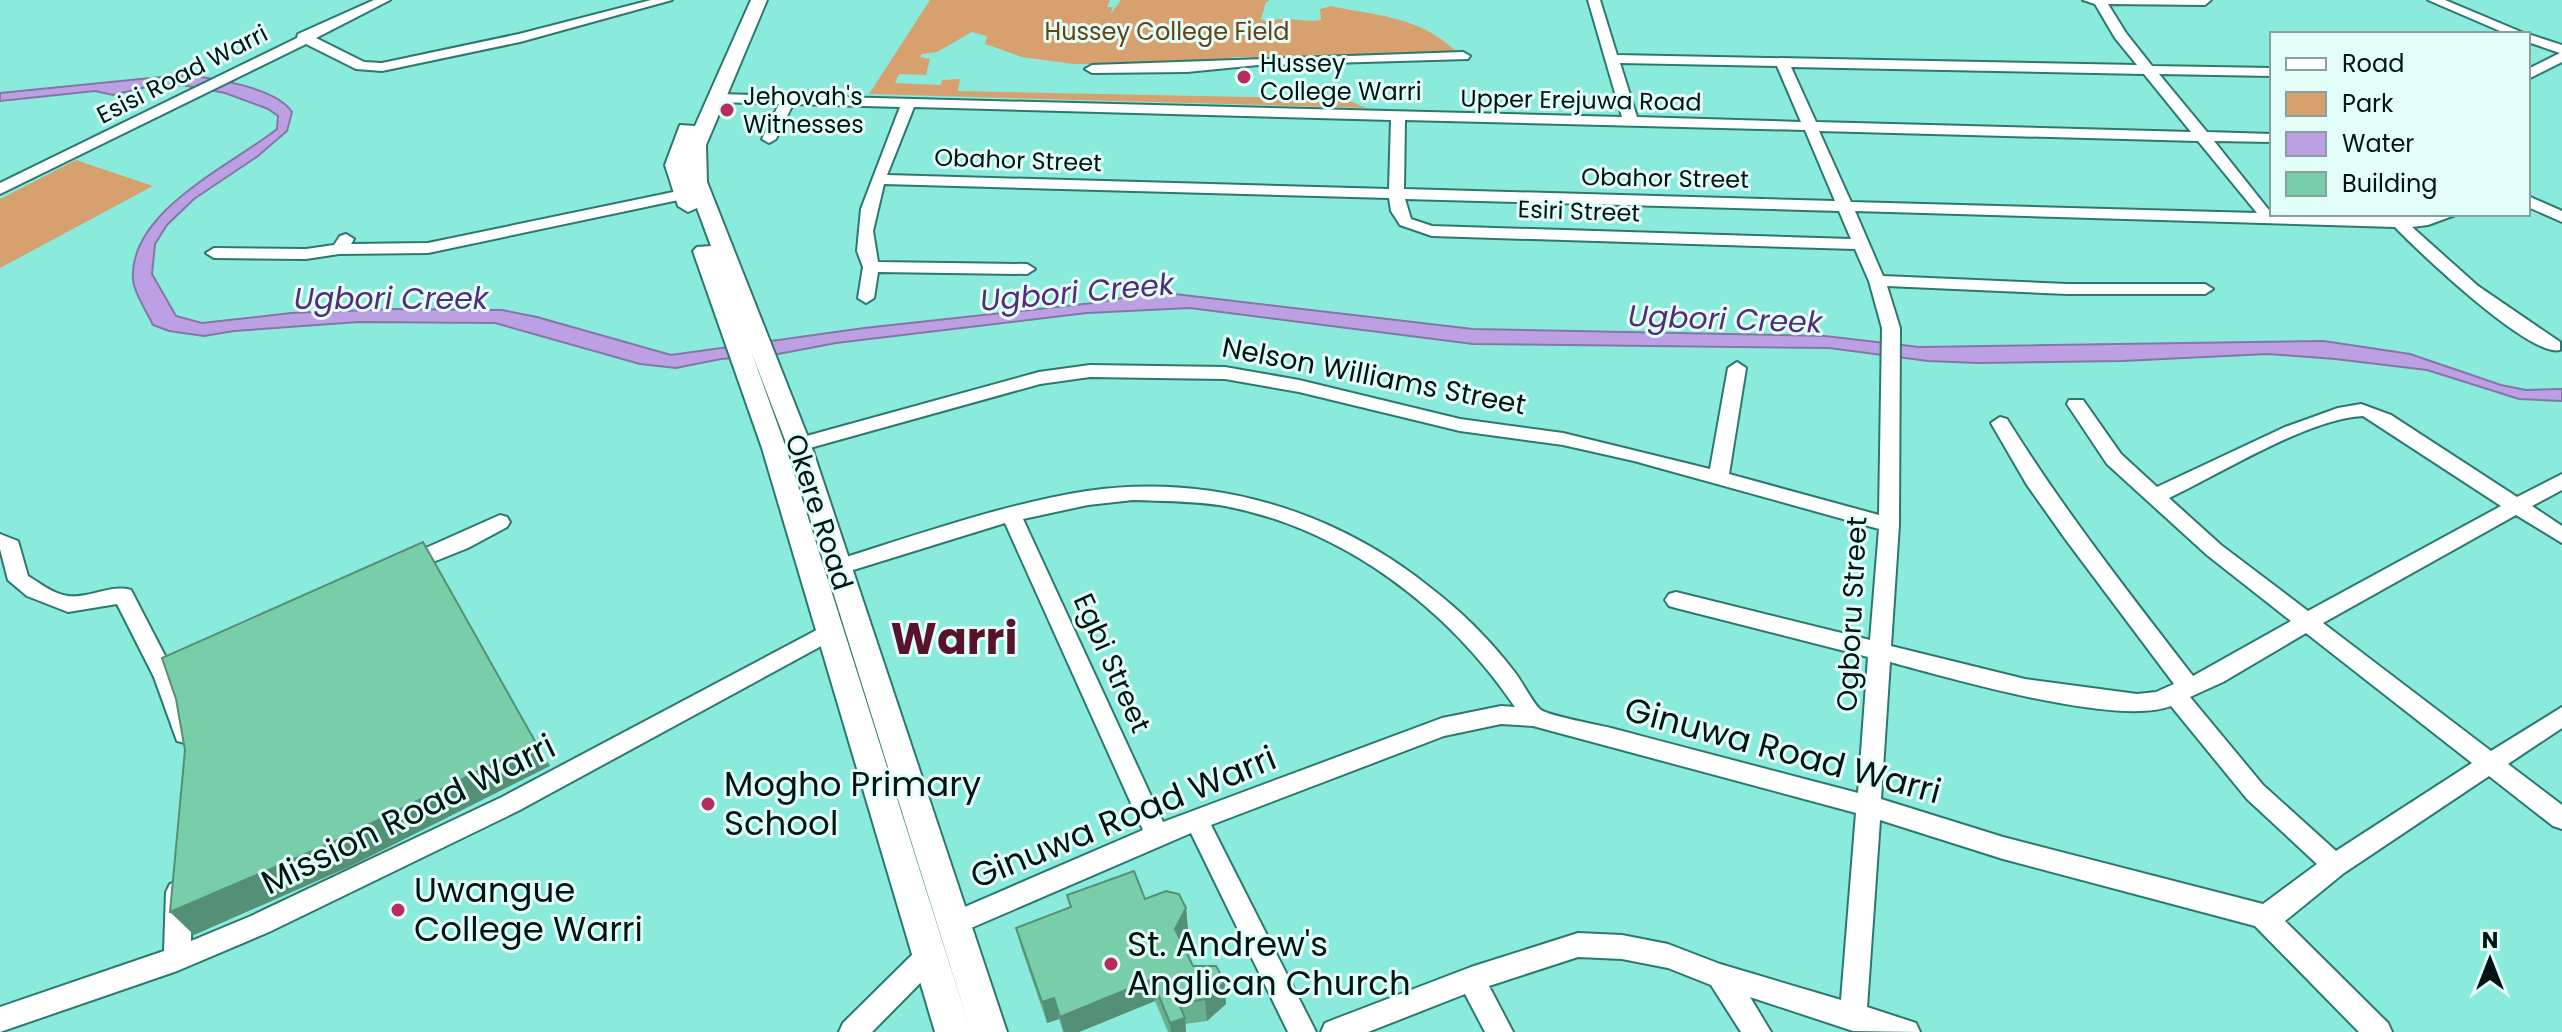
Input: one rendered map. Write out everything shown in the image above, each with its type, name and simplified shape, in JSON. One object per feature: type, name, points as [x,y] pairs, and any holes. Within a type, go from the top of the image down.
[{"type":"main road","name":"Okere Road","points":[[746,0],[677,153],[675,165],[683,195],[750,349],[799,445],[989,1032]]},
{"type":"main road","name":"Okere Road","points":[[759,0],[696,145],[695,170],[729,270],[774,448],[828,632],[953,1032]]},
{"type":"street","name":"Esisi Road Warri","points":[[0,189],[303,37],[384,0]]},
{"type":"street","points":[[303,37],[361,66],[382,67],[520,38],[666,0]]},
{"type":"street","points":[[1594,0],[1631,123]]},
{"type":"street","points":[[2089,0],[2205,1]]},
{"type":"street","points":[[2099,0],[2120,35],[2269,218]]},
{"type":"street","points":[[2434,0],[2514,32]]},
{"type":"street","points":[[2530,39],[2562,50]]},
{"type":"street","points":[[1092,69],[1463,56]]},
{"type":"street","points":[[2530,74],[2562,57]]},
{"type":"street","points":[[1610,59],[2270,72]]},
{"type":"street","name":"Ogboru Street","points":[[1782,61],[1877,281],[1888,316],[1889,525],[1853,1018]]},
{"type":"street","points":[[1240,62],[1473,69]]},
{"type":"street","name":"Upper Erejuwa Road","points":[[718,98],[2270,138]]},
{"type":"street","points":[[769,139],[788,100]]},
{"type":"street","points":[[866,298],[871,267],[865,258],[864,231],[878,179],[909,103]]},
{"type":"street","points":[[1398,117],[1398,195]]},
{"type":"street","name":"Obahor Street","points":[[878,179],[2399,222],[2422,222],[2443,216]]},
{"type":"street","points":[[214,253],[275,255],[343,244],[403,251],[428,248],[683,195]]},
{"type":"street","name":"Esiri Street","points":[[1398,195],[1399,209],[1408,224],[1432,231],[1859,244]]},
{"type":"street","points":[[2530,202],[2562,217]]},
{"type":"street","points":[[2399,222],[2456,278],[2518,325],[2554,346]]},
{"type":"street","points":[[871,267],[1027,269]]},
{"type":"street","points":[[1877,281],[2099,290],[2205,289]]},
{"type":"street","points":[[1718,479],[1737,368]]},
{"type":"street","name":"Nelson Williams Street","points":[[799,445],[1039,378],[1090,371],[1188,370],[1299,386],[1460,425],[1563,439],[1889,525]]},
{"type":"street","points":[[2076,404],[2114,459],[2214,550],[2562,819]]},
{"type":"street","points":[[2156,496],[2313,423],[2347,411],[2363,410],[2384,419],[2562,536]]},
{"type":"street","points":[[2000,423],[2034,480],[2183,692],[2189,707],[2226,759],[2255,792],[2335,865]]},
{"type":"street","points":[[1676,600],[2025,688],[2137,703],[2159,701],[2215,676],[2562,481]]},
{"type":"street","points":[[837,567],[1012,516],[1090,498],[1165,494],[1245,503],[1315,524],[1385,562],[1446,612],[1521,695],[1533,717]]},
{"type":"street","name":"Egbi Street","points":[[1012,516],[1157,835]]},
{"type":"street","points":[[388,573],[461,543],[500,522]]},
{"type":"street","points":[[0,541],[11,546],[18,580],[47,598],[70,606],[115,595],[124,596],[165,677],[183,723],[189,761]]},
{"type":"street","name":"Mission Road Warri","points":[[0,1020],[177,959],[260,924],[510,804],[828,632]]},
{"type":"street","points":[[165,677],[190,665]]},
{"type":"street","name":"Ginuwa Road Warri","points":[[955,923],[1157,835],[1442,727],[1501,715],[1533,717],[1869,806],[2003,848],[2263,916]]},
{"type":"street","points":[[2263,916],[2275,913],[2335,865],[2562,716]]},
{"type":"street","points":[[1197,821],[1302,1032]]},
{"type":"street","points":[[177,959],[181,866]]},
{"type":"street","points":[[2263,916],[2378,1032]]},
{"type":"street","points":[[1335,1032],[1471,979],[1578,945],[1622,947],[1668,956],[1720,976],[1906,1032]]},
{"type":"street","points":[[853,1032],[929,956]]},
{"type":"street","points":[[1720,976],[1757,1032]]},
{"type":"street","points":[[1471,979],[1499,1032]]},
{"type":"green space","name":"Hussey College Field","points":[[930,0],[1110,0],[1107,7],[1113,7],[1110,15],[1121,0],[1270,0],[1266,2],[1261,19],[1267,22],[1281,19],[1321,20],[1320,9],[1331,6],[1415,25],[1431,32],[1460,55],[1313,59],[1236,57],[1192,64],[1073,64],[1022,57],[985,44],[987,36],[972,32],[937,52],[922,54],[920,57],[930,59],[926,75],[899,74],[895,83],[941,85],[942,80],[960,79],[958,91],[1345,99],[1366,108],[869,94]]},
{"type":"green space","points":[[76,160],[153,186],[0,268],[0,199]]},
{"type":"water","points":[[181,75],[224,81],[257,90],[284,103],[292,112],[287,131],[258,156],[194,199],[167,225],[155,244],[152,274],[176,316],[202,323],[291,313],[394,309],[502,310],[671,355],[864,328],[1102,302],[1137,295],[1175,294],[1473,329],[1825,336],[1919,347],[2324,341],[2410,354],[2501,385],[2526,390],[2562,389],[2562,401],[2519,399],[2427,370],[2268,354],[2122,361],[1978,363],[1928,361],[1829,348],[1473,344],[1190,308],[1087,313],[836,343],[676,368],[640,364],[495,323],[359,322],[204,336],[169,331],[153,325],[134,285],[136,255],[147,232],[164,211],[210,174],[277,129],[278,116],[268,109],[225,93],[182,85],[151,86],[113,95],[95,91],[0,101],[0,93]]},
{"type":"building","points":[[423,542],[536,743],[331,843],[170,912],[185,750],[176,699],[162,658]]},
{"type":"building","name":"St. Andrew's Anglican Church","points":[[1134,871],[1145,899],[1166,891],[1179,894],[1186,908],[1175,929],[1193,966],[1216,966],[1225,982],[1205,999],[1179,1004],[1185,1018],[1170,1023],[1152,979],[1060,1017],[1054,998],[1042,1002],[1016,928],[1071,907],[1067,895]]},
{"type":"place","name":"Hussey College Warri","points":[[1244,77]]},
{"type":"place","name":"Jehovah's Witnesses","points":[[727,110]]},
{"type":"place","name":"Mogho Primary School","points":[[708,804]]},
{"type":"place","name":"Uwangue College Warri","points":[[398,910]]},
{"type":"place","name":"St. Andrew's Anglican Church","points":[[1111,964]]},
{"type":"district","name":"Warri","points":[[954,638]]},
{"type":"water label","name":"Ugbori Creek","points":[[1077,292]]},
{"type":"water label","name":"Ugbori Creek","points":[[391,298]]},
{"type":"water label","name":"Ugbori Creek","points":[[1725,319]]}]
